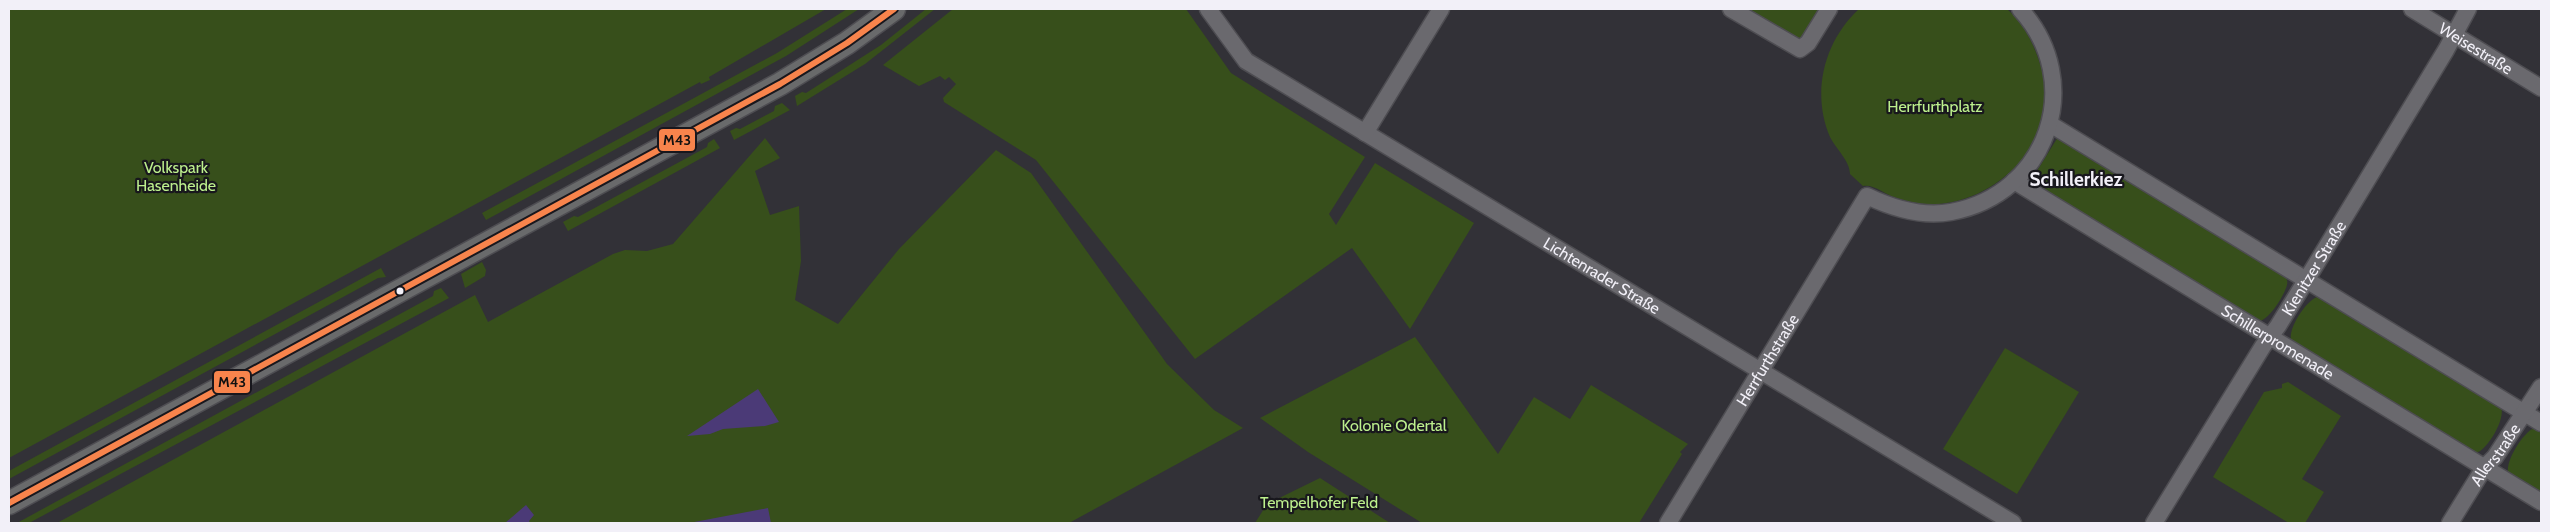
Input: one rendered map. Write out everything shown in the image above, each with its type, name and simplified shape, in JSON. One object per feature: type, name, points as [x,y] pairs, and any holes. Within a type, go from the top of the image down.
[{"type":"main road","points":[[9,504],[780,84],[847,43],[894,9]]},
{"type":"street","name":"Lichtenrader Straße","points":[[1208,9],[1246,61],[2013,523]]},
{"type":"street","points":[[1366,133],[1441,9]]},
{"type":"street","points":[[1731,9],[1800,49],[1808,43],[1829,9]]},
{"type":"street","points":[[2014,181],[2036,154],[2050,124],[2054,88],[2049,62],[2038,34],[2020,9]]},
{"type":"street","name":"Weisestraße","points":[[2412,9],[2541,88]]},
{"type":"street","name":"Kienitzer Straße","points":[[2154,523],[2306,280],[2468,9]]},
{"type":"street","points":[[2050,124],[2541,423]]},
{"type":"street","name":"Herrfurthstraße","points":[[1668,523],[1867,196],[1906,210],[1927,213],[1950,212],[1982,202],[2014,181]]},
{"type":"street","name":"Schillerpromenade","points":[[2014,181],[2541,502]]},
{"type":"street","name":"Allerstraße","points":[[2450,523],[2484,468],[2495,457],[2541,387]]},
{"type":"green space","name":"Volkspark Hasenheide","points":[[9,9],[826,9],[709,77],[710,80],[701,84],[700,82],[9,458]]},
{"type":"green space","points":[[847,9],[859,9],[786,56],[486,220],[482,213],[777,53]]},
{"type":"green space","points":[[926,9],[935,9],[865,64],[797,106],[795,96],[802,92],[806,93],[881,45]]},
{"type":"green space","points":[[953,9],[1186,9],[1231,73],[1365,157],[1329,214],[1336,225],[1375,163],[1474,223],[1410,329],[1352,248],[1195,359],[1036,160],[944,102],[943,98],[956,84],[949,77],[945,80],[940,76],[919,86],[883,65]]},
{"type":"green space","points":[[1742,9],[1819,9],[1800,40]]},
{"type":"green space","name":"Herrfurthplatz","points":[[1859,9],[2007,9],[2014,16],[2021,24],[2035,49],[2049,96],[2040,134],[2016,167],[1983,191],[1965,199],[1933,204],[1907,201],[1890,196],[1871,186],[1863,186],[1850,174],[1848,164],[1830,137],[1824,120],[1822,86],[1824,68],[1829,52],[1837,36]]},
{"type":"green space","points":[[782,103],[790,110],[734,140],[730,131],[736,128],[740,129],[774,111],[775,106]]},
{"type":"green space","points":[[2058,137],[2283,273],[2287,285],[2280,300],[2268,316],[2260,321],[2030,182]]},
{"type":"green space","points":[[765,138],[780,158],[755,171],[770,215],[799,206],[801,261],[795,300],[838,324],[899,249],[996,150],[1031,173],[1167,364],[1214,410],[1243,428],[1069,523],[57,523],[475,295],[488,322],[613,254],[625,250],[647,251],[673,244]]},
{"type":"green space","points":[[714,139],[720,148],[568,231],[563,222],[574,216],[578,217],[707,147],[708,143]]},
{"type":"green space","points":[[482,262],[486,270],[485,276],[465,288],[461,274]]},
{"type":"green space","points":[[381,268],[386,277],[378,278],[9,479],[9,471]]},
{"type":"green space","points":[[441,288],[449,298],[29,523],[17,523],[433,296],[434,291]]},
{"type":"green space","points":[[2317,297],[2322,297],[2501,407],[2501,419],[2485,446],[2476,453],[2291,340],[2295,322],[2303,309]]},
{"type":"green space","name":"Kolonie Odertal","points":[[1415,337],[1498,454],[1534,397],[1570,419],[1591,385],[1688,444],[1680,452],[1682,454],[1639,523],[1422,523],[1308,452],[1260,418]]},
{"type":"green space","points":[[2005,348],[2079,392],[2017,494],[1943,449]]},
{"type":"green space","points":[[2288,382],[2341,416],[2302,479],[2324,492],[2305,523],[2289,523],[2213,477],[2264,392],[2282,388],[2282,384]]},
{"type":"green space","points":[[2532,429],[2541,430],[2541,496],[2509,476],[2508,471],[2514,451]]},
{"type":"green space","name":"Tempelhofer Feld","points":[[1320,478],[1390,523],[1255,523],[1267,504]]},
{"type":"shaded area","points":[[758,389],[779,422],[765,426],[723,429],[710,434],[687,436]]},
{"type":"shaded area","points":[[526,505],[534,515],[529,521],[530,523],[505,523]]},
{"type":"shaded area","points":[[768,508],[771,523],[689,523]]},
{"type":"transit line","name":"M43","points":[[9,503],[780,84],[847,43],[894,9]]},
{"type":"district","name":"Schillerkiez","points":[[2076,179]]}]
